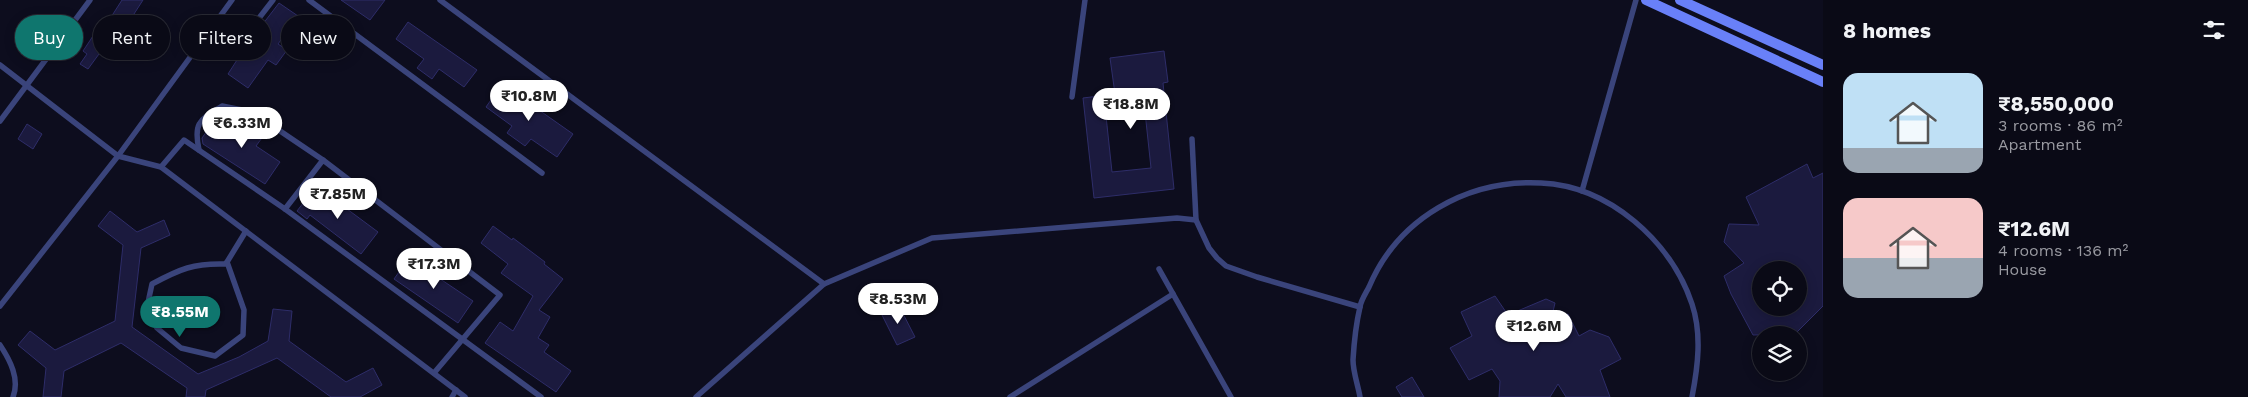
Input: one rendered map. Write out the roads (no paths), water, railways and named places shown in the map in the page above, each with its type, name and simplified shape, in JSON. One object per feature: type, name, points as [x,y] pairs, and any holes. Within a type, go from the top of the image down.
[{"type":"main road","points":[[1646,0],[1823,82]]},
{"type":"main road","points":[[1680,0],[1823,65]]},
{"type":"lane","points":[[0,121],[90,0]]},
{"type":"lane","points":[[0,306],[118,156],[232,0]]},
{"type":"lane","points":[[261,15],[273,0]]},
{"type":"lane","points":[[309,0],[542,173]]},
{"type":"lane","points":[[440,0],[824,284]]},
{"type":"lane","points":[[1072,97],[1085,0]]},
{"type":"lane","points":[[1582,191],[1636,0]]},
{"type":"lane","points":[[0,65],[118,156],[161,167],[465,397]]},
{"type":"lane","points":[[199,150],[195,132],[200,119],[222,106],[252,112],[323,160],[500,295],[434,373]]},
{"type":"lane","points":[[1192,138],[1196,220],[1209,248],[1226,266],[1360,307]]},
{"type":"lane","points":[[161,167],[184,140],[284,209],[541,397]]},
{"type":"lane","points":[[284,209],[323,160]]},
{"type":"lane","points":[[1360,397],[1353,362],[1360,307],[1376,270],[1399,238],[1429,212],[1465,194],[1503,184],[1543,183],[1582,191],[1630,216],[1668,256],[1692,304],[1699,358],[1692,397]]},
{"type":"lane","points":[[696,397],[824,284],[932,238],[1177,218],[1196,220]]},
{"type":"lane","points":[[227,262],[244,310],[243,335],[215,356],[181,348],[157,328],[147,307],[152,284],[174,272],[201,264],[225,264],[246,232]]},
{"type":"lane","points":[[1159,269],[1231,397]]},
{"type":"lane","points":[[1010,397],[1173,294]]},
{"type":"lane","points":[[0,345],[12,368],[15,379],[12,397]]},
{"type":"lane","points":[[452,397],[456,390]]}]
